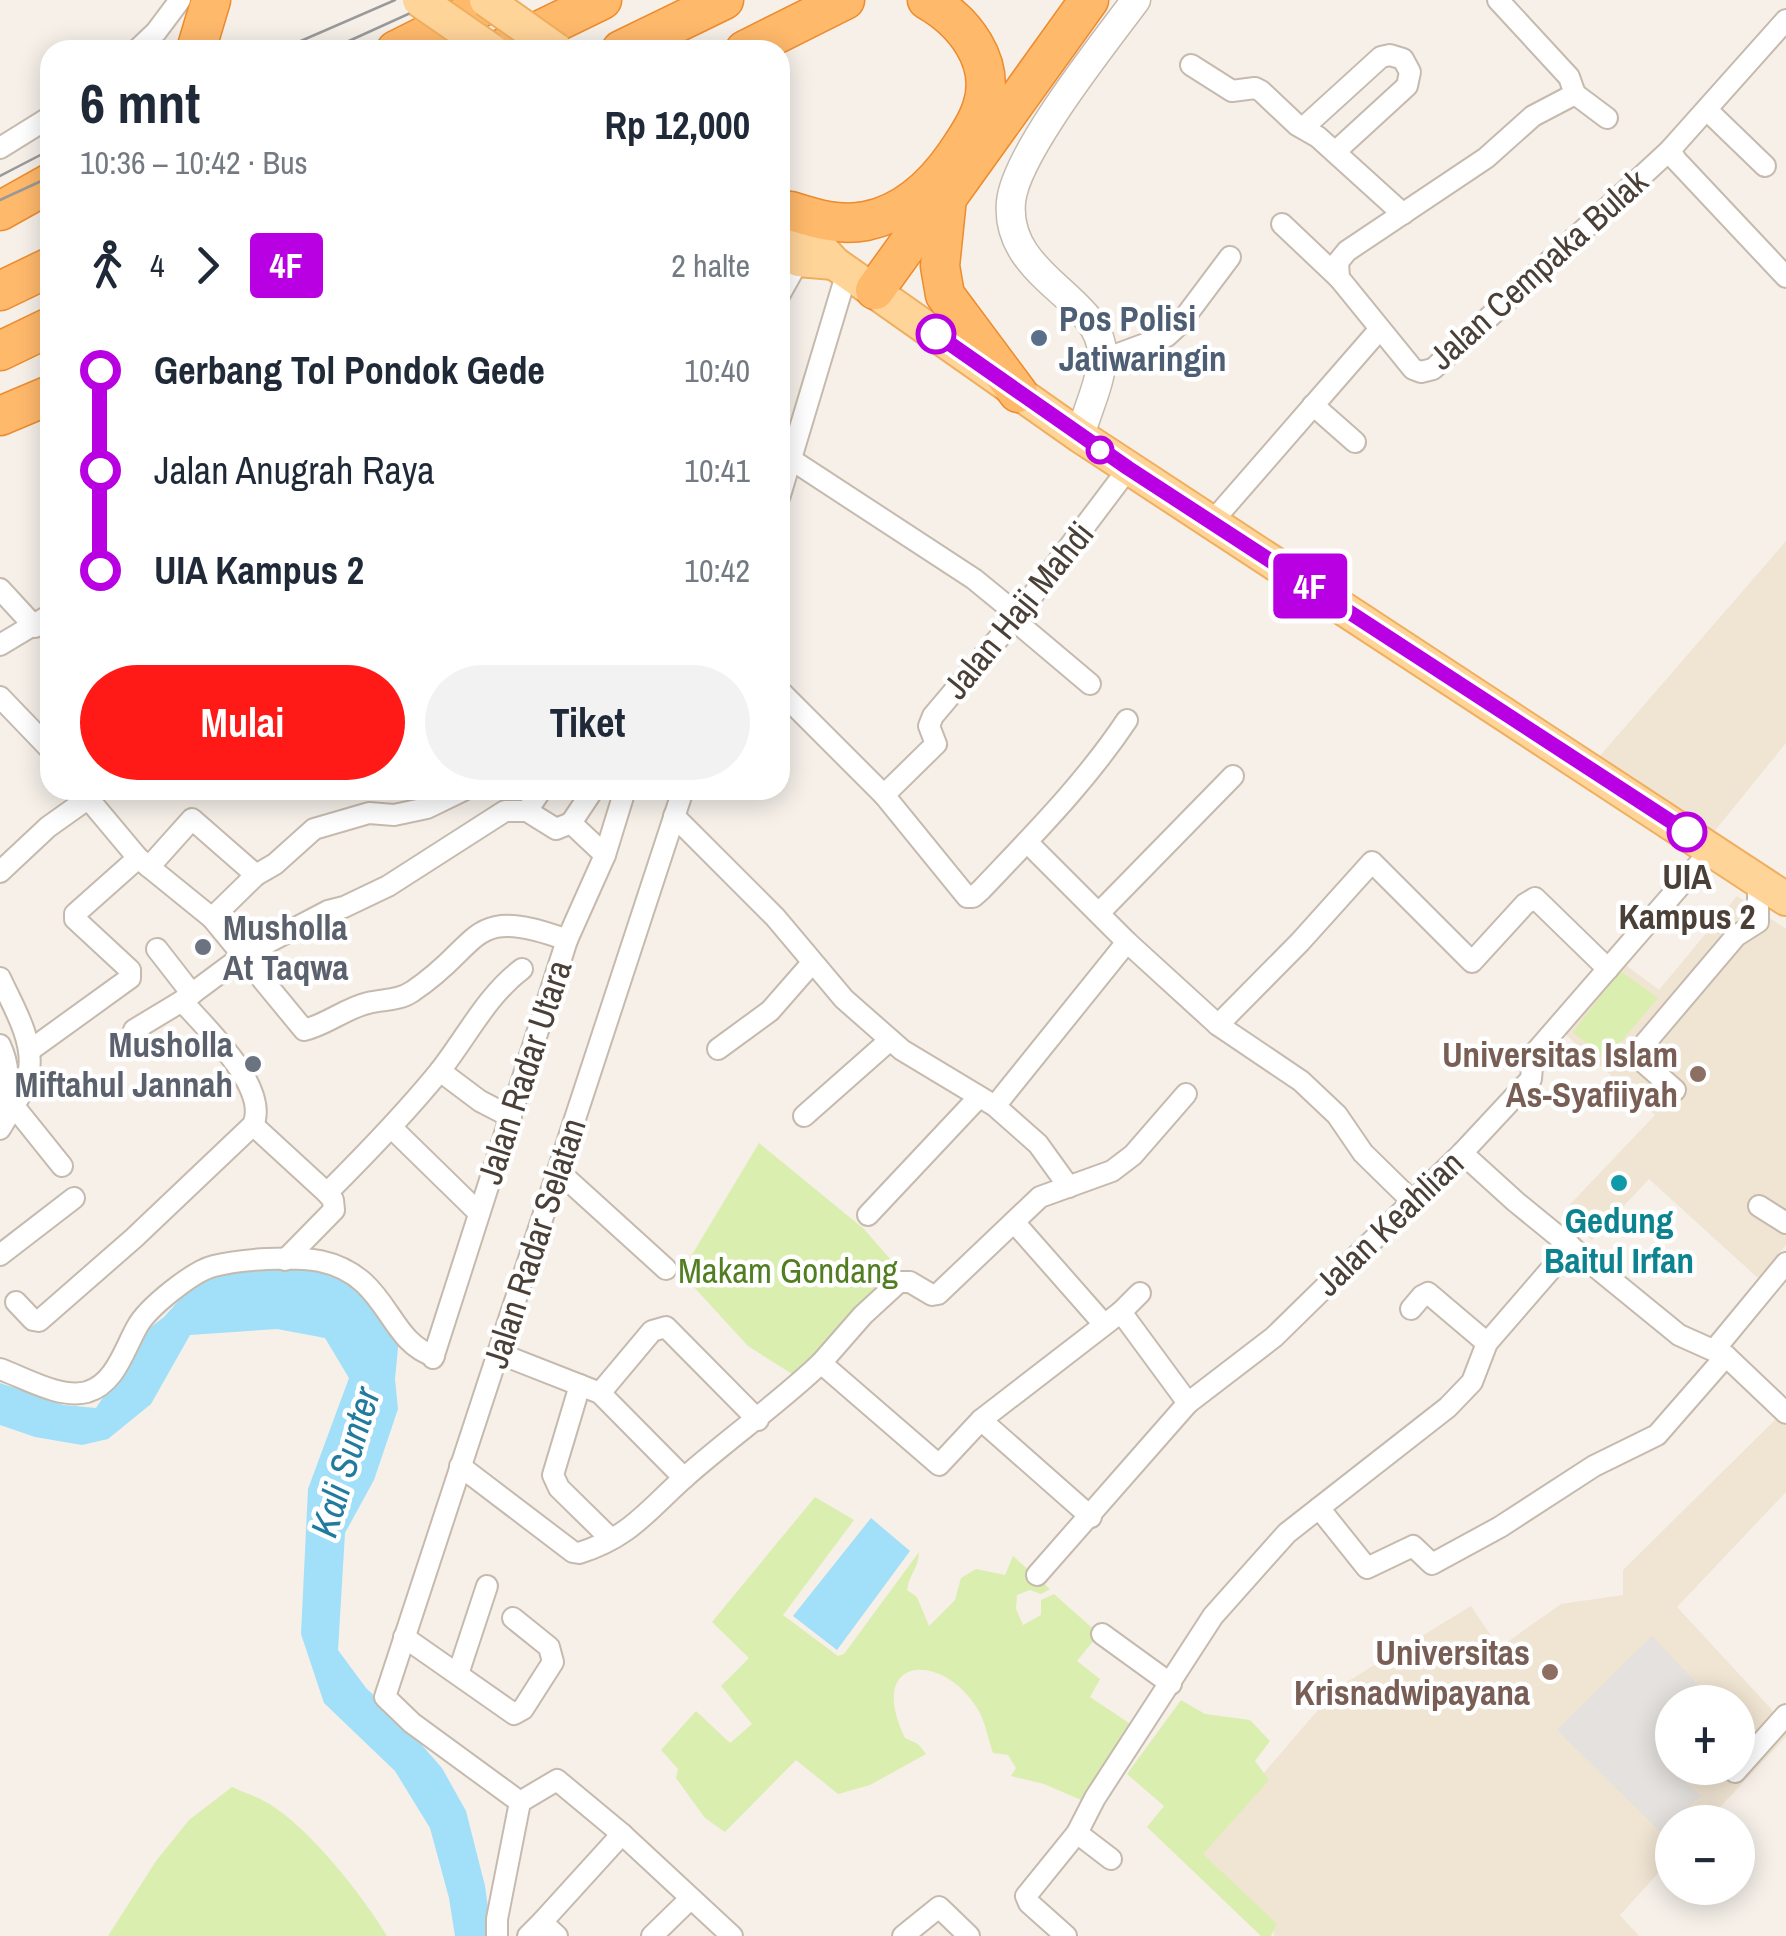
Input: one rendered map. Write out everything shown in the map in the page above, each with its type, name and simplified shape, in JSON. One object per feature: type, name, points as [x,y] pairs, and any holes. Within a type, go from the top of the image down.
[{"type":"highway","points":[[199,40],[211,0]]},
{"type":"highway","points":[[416,40],[496,0]]},
{"type":"highway","points":[[520,40],[602,0]]},
{"type":"highway","points":[[642,40],[724,0]]},
{"type":"highway","points":[[765,40],[845,0]]},
{"type":"highway","points":[[815,248],[824,222],[864,221],[900,210],[922,194],[946,168],[983,105],[985,77],[976,44],[942,8],[927,0]]},
{"type":"highway","points":[[815,248],[932,211],[947,198],[1088,0]]},
{"type":"highway","points":[[947,198],[940,266],[946,296],[1018,393]]},
{"type":"highway","points":[[0,211],[40,206]]},
{"type":"highway","points":[[0,236],[40,210]]},
{"type":"highway","points":[[0,291],[40,272]]},
{"type":"highway","points":[[0,351],[40,331]]},
{"type":"highway","points":[[0,416],[40,398]]},
{"type":"main road","points":[[419,0],[477,40]]},
{"type":"main road","points":[[486,0],[543,40]]},
{"type":"main road","points":[[815,248],[1080,436],[1786,899]]},
{"type":"street","points":[[147,40],[180,0]]},
{"type":"street","points":[[1080,436],[1102,349],[1090,324],[1025,255],[1010,218],[1011,198],[1027,158],[1136,0]]},
{"type":"street","points":[[1498,0],[1569,77],[1575,94],[1607,118]]},
{"type":"street","name":"Jalan Cempaka Bulak","points":[[1211,522],[1379,330],[1413,369],[1433,369],[1670,150],[1786,20]]},
{"type":"street","points":[[1304,128],[1382,57],[1403,59],[1410,72],[1407,86],[1335,152]]},
{"type":"street","points":[[1191,65],[1232,91],[1255,88],[1335,152],[1403,214]]},
{"type":"street","points":[[1339,278],[1337,269],[1342,256],[1486,158],[1532,116],[1575,94]]},
{"type":"street","points":[[1707,110],[1764,166]]},
{"type":"street","points":[[0,148],[40,123]]},
{"type":"street","points":[[1670,150],[1786,277]]},
{"type":"street","points":[[1282,224],[1339,278],[1379,330]]},
{"type":"street","points":[[790,281],[815,248]]},
{"type":"street","points":[[790,466],[815,248]]},
{"type":"street","points":[[1102,360],[1167,336],[1179,326],[1230,258]]},
{"type":"street","points":[[1312,404],[1355,442]]},
{"type":"street","points":[[792,460],[974,579],[1090,684]]},
{"type":"street","name":"Jalan Haji Mahdi","points":[[884,795],[936,744],[930,726],[933,716],[1016,618],[1128,468]]},
{"type":"street","points":[[0,589],[40,619]]},
{"type":"street","points":[[0,644],[40,622]]},
{"type":"street","points":[[0,698],[40,739]]},
{"type":"street","points":[[790,701],[884,795],[967,897],[982,890],[1027,842],[1097,764],[1127,720]]},
{"type":"street","points":[[1100,912],[1232,776]]},
{"type":"street","points":[[0,872],[78,800]]},
{"type":"street","points":[[88,800],[143,863],[212,918],[306,1030],[366,1004],[406,996],[466,943],[501,924],[567,940]]},
{"type":"street","points":[[212,918],[256,875],[324,824],[369,813],[394,815],[443,800]]},
{"type":"street","points":[[527,811],[534,800]]},
{"type":"street","points":[[134,1030],[244,956],[328,911],[388,886],[505,811],[527,811],[556,829],[571,823],[589,800]]},
{"type":"street","name":"Jalan Radar Utara","points":[[285,1260],[323,1262],[357,1276],[376,1294],[414,1346],[433,1357],[567,940],[604,854],[622,800]]},
{"type":"street","name":"Jalan Radar Selatan","points":[[520,1802],[412,1723],[385,1697],[680,800]]},
{"type":"street","points":[[674,816],[775,917],[844,999],[890,1040],[986,1102],[1038,1144],[1069,1187]]},
{"type":"street","points":[[30,1051],[130,978],[130,970],[75,914],[143,863],[192,819],[256,875]]},
{"type":"street","points":[[571,823],[604,854]]},
{"type":"street","points":[[1027,842],[1127,942],[1218,1025],[1301,1081],[1337,1115],[1363,1153],[1412,1201]]},
{"type":"street","name":"Jalan Keahlian","points":[[1037,1576],[1188,1404],[1274,1338],[1462,1153],[1530,1079],[1533,1055],[1712,849]]},
{"type":"street","points":[[1218,1025],[1278,966],[1372,862],[1472,962],[1524,904],[1535,898],[1608,969]]},
{"type":"street","points":[[1675,1090],[1642,1061],[1641,1048],[1736,936],[1758,922],[1758,880]]},
{"type":"street","points":[[868,1215],[986,1102],[1127,942]]},
{"type":"street","points":[[16,1302],[32,1320],[39,1321],[134,1238],[257,1116],[250,1084],[157,950]]},
{"type":"street","points":[[718,1049],[770,1011],[812,962]]},
{"type":"street","points":[[327,1193],[392,1128],[440,1071],[505,982],[522,969]]},
{"type":"street","points":[[0,978],[30,1051],[29,1071],[7,1102]]},
{"type":"street","points":[[804,1116],[890,1040]]},
{"type":"street","points":[[0,1044],[8,1067],[7,1102],[0,1129]]},
{"type":"street","points":[[440,1071],[480,1101],[511,1117]]},
{"type":"street","points":[[460,1466],[573,1552],[586,1551],[611,1539],[636,1525],[684,1478],[822,1363],[899,1282],[910,1282],[932,1295],[938,1294],[1040,1197],[1112,1171],[1133,1155],[1186,1094]]},
{"type":"street","points":[[7,1102],[62,1166]]},
{"type":"street","points":[[0,1368],[65,1392],[93,1390],[111,1375],[144,1316],[166,1296],[205,1270],[250,1260],[285,1260],[334,1210],[333,1200],[253,1124]]},
{"type":"street","points":[[392,1128],[479,1213]]},
{"type":"street","points":[[1462,1153],[1679,1335],[1720,1353],[1783,1403]]},
{"type":"street","points":[[558,1170],[666,1269]]},
{"type":"street","points":[[0,1255],[74,1198]]},
{"type":"street","points":[[1759,1206],[1786,1223]]},
{"type":"street","points":[[1014,1222],[1112,1317],[1188,1404]]},
{"type":"street","points":[[1066,1936],[1029,1904],[1026,1896],[1077,1834],[1095,1798],[1214,1616],[1287,1533],[1448,1406],[1472,1382],[1487,1343],[1570,1246]]},
{"type":"street","points":[[1320,1508],[1368,1568],[1413,1546],[1432,1564],[1500,1527],[1630,1445],[1657,1435],[1786,1263]]},
{"type":"street","points":[[822,1363],[938,1465],[981,1420],[1140,1292]]},
{"type":"street","points":[[1410,1309],[1428,1293],[1487,1343]]},
{"type":"street","points":[[611,1539],[558,1488],[553,1476],[590,1389],[652,1331],[666,1327],[758,1420]]},
{"type":"street","points":[[498,1353],[590,1389],[684,1478]]},
{"type":"street","points":[[981,1420],[1091,1517]]},
{"type":"street","points":[[458,1674],[488,1586]]},
{"type":"street","points":[[404,1637],[514,1714],[523,1709],[549,1672],[552,1654],[513,1618]]},
{"type":"street","points":[[1102,1634],[1171,1684]]},
{"type":"street","points":[[1755,1749],[1786,1715]]},
{"type":"street","points":[[497,1936],[520,1802],[560,1780],[732,1936]]},
{"type":"street","points":[[542,1931],[622,1834]]},
{"type":"street","points":[[1077,1834],[1111,1859]]},
{"type":"street","points":[[652,1936],[690,1899]]},
{"type":"street","points":[[903,1936],[939,1907],[969,1936]]},
{"type":"shaded area","points":[[1786,541],[1786,743],[1713,833],[1599,757]]},
{"type":"shaded area","name":"Universitas Islam As-Syafiiyah","points":[[1737,896],[1786,929],[1786,1245],[1758,1278],[1649,1179],[1592,1240],[1561,1214],[1655,1115],[1564,1033],[1623,963],[1659,990]]},
{"type":"shaded area","name":"Universitas Krisnadwipayana","points":[[1778,1417],[1786,1425],[1786,1492],[1677,1607],[1749,1685],[1655,1685],[1655,1785],[1741,1785],[1722,1805],[1655,1805],[1655,1877],[1620,1915],[1639,1936],[1274,1936],[1274,1929],[1194,1854],[1337,1688],[1471,1606],[1499,1648],[1561,1604],[1623,1595],[1623,1570]]},
{"type":"shaded area","points":[[1652,1636],[1698,1685],[1655,1685],[1655,1785],[1689,1785],[1701,1796],[1691,1805],[1655,1805],[1655,1826],[1557,1730]]},
{"type":"shaded area","name":"Universitas Krisnadwipayana","points":[[1755,1691],[1786,1725],[1786,1737],[1755,1770]]},
{"type":"green space","points":[[1620,971],[1658,998],[1606,1059],[1573,1032]]},
{"type":"green space","name":"Makam Gondang","points":[[759,1143],[864,1229],[898,1268],[800,1379],[748,1346],[681,1273]]},
{"type":"green space","points":[[815,1497],[854,1520],[783,1615],[838,1656],[844,1654],[919,1552],[907,1590],[917,1597],[929,1626],[955,1600],[961,1578],[976,1569],[1005,1575],[1013,1556],[1050,1589],[1041,1594],[1030,1590],[1017,1595],[1016,1609],[1023,1625],[1041,1615],[1041,1600],[1054,1594],[1099,1634],[1077,1661],[1100,1679],[1090,1697],[1135,1727],[1088,1803],[1044,1784],[1011,1776],[1016,1768],[1008,1755],[993,1753],[980,1713],[962,1690],[945,1677],[913,1670],[901,1677],[894,1690],[895,1711],[905,1738],[918,1744],[926,1754],[870,1785],[838,1794],[796,1760],[725,1832],[705,1818],[676,1778],[678,1769],[661,1750],[696,1711],[730,1743],[752,1724],[721,1686],[749,1658],[712,1622]]},
{"type":"green space","points":[[1181,1700],[1205,1714],[1250,1720],[1270,1741],[1255,1761],[1269,1780],[1203,1854],[1277,1924],[1271,1936],[1261,1936],[1147,1827],[1164,1806],[1127,1774]]},
{"type":"green space","points":[[232,1787],[269,1804],[305,1832],[351,1884],[387,1936],[108,1936],[156,1861],[189,1820]]},
{"type":"water","name":"Kali Sunter","points":[[313,1263],[368,1289],[399,1338],[395,1379],[398,1409],[374,1480],[345,1533],[338,1650],[366,1688],[442,1768],[466,1811],[485,1886],[492,1936],[455,1936],[430,1828],[395,1771],[324,1703],[301,1634],[308,1489],[349,1378],[325,1338],[277,1329],[190,1335],[151,1404],[108,1439],[82,1445],[35,1437],[0,1425],[0,1383],[64,1405],[96,1408],[147,1330],[164,1317],[207,1269]]},
{"type":"water","points":[[871,1518],[910,1551],[837,1650],[793,1616]]},
{"type":"tram line","points":[[303,40],[395,0]]},
{"type":"tram line","points":[[351,40],[439,0]]},
{"type":"tram line","points":[[0,176],[40,155]]},
{"type":"tram line","points":[[0,200],[40,182]]},
{"type":"bus line","name":"4F","points":[[936,334],[1128,468],[1687,832]]},
{"type":"place","name":"Pos Polisi Jatiwaringin","points":[[1039,338]]},
{"type":"place","name":"UIA Kampus 2","points":[[1687,832]]},
{"type":"place","name":"Musholla At Taqwa","points":[[203,947]]},
{"type":"place","name":"Musholla Miftahul Jannah","points":[[253,1064]]},
{"type":"place","name":"Universitas Islam As-Syafiiyah","points":[[1698,1074]]},
{"type":"place","name":"Gedung Baitul Irfan","points":[[1619,1183]]},
{"type":"place","name":"Universitas Krisnadwipayana","points":[[1550,1672]]}]
